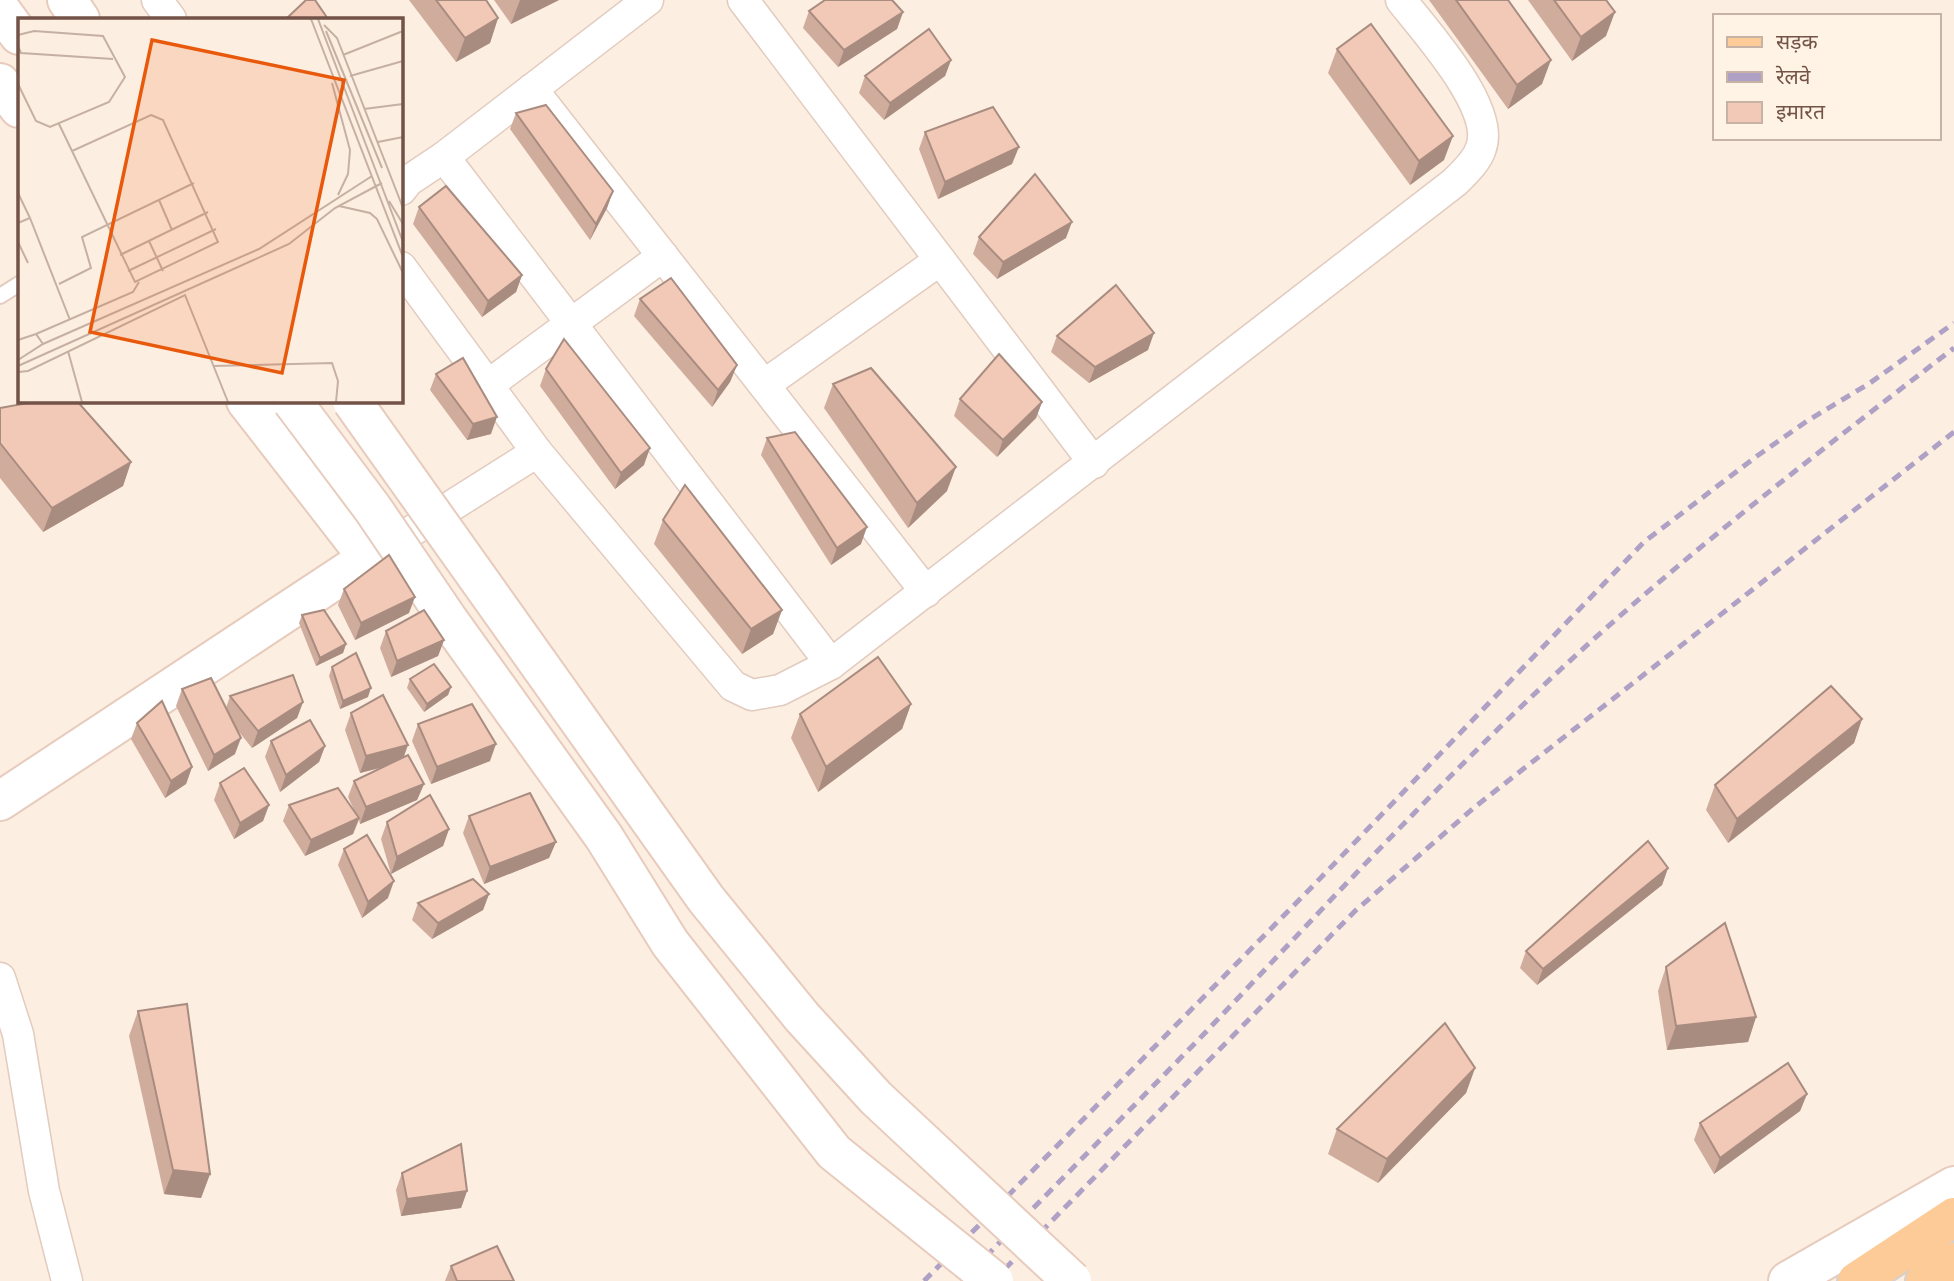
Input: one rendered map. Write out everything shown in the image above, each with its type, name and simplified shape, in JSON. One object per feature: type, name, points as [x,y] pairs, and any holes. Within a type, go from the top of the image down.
[{"type":"main road","points":[[66,0],[79,18]]},
{"type":"main road","points":[[0,9],[18,34]]},
{"type":"main road","points":[[0,83],[18,107]]},
{"type":"main road","points":[[0,801],[368,558],[247,402]]},
{"type":"main road","points":[[293,402],[373,509],[447,618],[604,837],[670,943],[834,1152],[994,1281]]},
{"type":"main road","points":[[353,402],[706,899],[762,968],[876,1098],[1072,1281]]},
{"type":"main road","points":[[1788,1281],[1954,1186]]},
{"type":"main road","points":[[1857,1281],[1954,1217]]},
{"type":"main road","points":[[1925,1281],[1954,1262]]},
{"type":"street","points":[[157,0],[170,18]]},
{"type":"street","points":[[402,189],[408,181],[444,157],[648,0]]},
{"type":"street","points":[[743,0],[1094,463]]},
{"type":"street","points":[[402,268],[537,452],[733,686],[752,695],[780,690],[831,664],[1455,182],[1482,148],[1484,130],[1481,117],[1470,92],[1401,0]]},
{"type":"street","points":[[532,89],[926,592]]},
{"type":"street","points":[[444,157],[831,664]]},
{"type":"street","points":[[488,385],[663,256]]},
{"type":"street","points":[[764,385],[940,260]]},
{"type":"street","points":[[368,558],[537,452]]},
{"type":"street","points":[[0,978],[18,1034],[44,1191],[67,1281]]},
{"type":"lane","points":[[0,296],[18,285]]},
{"type":"building","points":[[306,0],[315,0],[327,18],[287,18]]},
{"type":"building","points":[[436,0],[486,0],[498,18],[465,38]]},
{"type":"building","points":[[825,0],[892,0],[903,12],[844,50],[809,11]]},
{"type":"building","points":[[1456,0],[1508,0],[1551,60],[1517,85]]},
{"type":"building","points":[[1554,0],[1606,0],[1615,12],[1581,37]]},
{"type":"building","points":[[1371,24],[1453,136],[1419,161],[1337,49]]},
{"type":"building","points":[[929,29],[951,60],[890,103],[865,76]]},
{"type":"building","points":[[546,105],[613,191],[596,224],[516,113]]},
{"type":"building","points":[[993,107],[1019,147],[945,182],[925,132]]},
{"type":"building","points":[[1035,174],[1072,222],[1003,262],[979,237]]},
{"type":"building","points":[[446,186],[522,275],[488,301],[419,207]]},
{"type":"building","points":[[671,278],[737,365],[718,390],[640,299]]},
{"type":"building","points":[[1116,285],[1154,333],[1095,367],[1057,336]]},
{"type":"building","points":[[564,339],[650,448],[621,473],[546,369]]},
{"type":"building","points":[[999,354],[1042,402],[1003,440],[960,399]]},
{"type":"building","points":[[463,358],[497,417],[473,424],[436,374]]},
{"type":"building","points":[[871,368],[956,467],[917,503],[833,384]]},
{"type":"building","points":[[33,402],[78,402],[131,462],[52,508],[0,443],[0,408]]},
{"type":"building","points":[[795,432],[867,527],[837,548],[767,438]]},
{"type":"building","points":[[685,485],[782,610],[751,629],[663,520]]},
{"type":"building","points":[[389,555],[415,597],[361,623],[344,589]]},
{"type":"building","points":[[324,610],[346,644],[320,658],[302,615]]},
{"type":"building","points":[[424,610],[444,640],[397,661],[386,631]]},
{"type":"building","points":[[356,653],[371,688],[343,701],[332,667]]},
{"type":"building","points":[[878,657],[911,704],[826,767],[800,714]]},
{"type":"building","points":[[434,664],[451,687],[427,704],[410,679]]},
{"type":"building","points":[[293,675],[303,702],[258,731],[230,696]]},
{"type":"building","points":[[211,678],[241,738],[214,755],[182,689]]},
{"type":"building","points":[[1831,686],[1862,719],[1737,819],[1715,785]]},
{"type":"building","points":[[383,695],[408,745],[366,756],[351,713]]},
{"type":"building","points":[[162,701],[192,767],[171,781],[137,723]]},
{"type":"building","points":[[472,704],[496,744],[437,767],[418,724]]},
{"type":"building","points":[[310,720],[325,746],[286,775],[271,741]]},
{"type":"building","points":[[408,755],[424,784],[366,807],[354,781]]},
{"type":"building","points":[[244,768],[269,805],[240,823],[220,783]]},
{"type":"building","points":[[338,788],[359,818],[311,840],[289,805]]},
{"type":"building","points":[[530,793],[556,842],[490,867],[469,816]]},
{"type":"building","points":[[430,795],[449,829],[397,857],[387,822]]},
{"type":"building","points":[[367,835],[394,881],[368,902],[344,849]]},
{"type":"building","points":[[1648,841],[1668,868],[1543,969],[1526,951]]},
{"type":"building","points":[[473,879],[489,894],[438,923],[418,903]]},
{"type":"building","points":[[1725,923],[1756,1017],[1676,1026],[1666,967]]},
{"type":"building","points":[[187,1004],[210,1174],[173,1170],[138,1011]]},
{"type":"building","points":[[1445,1023],[1475,1068],[1387,1159],[1337,1129]]},
{"type":"building","points":[[1788,1063],[1807,1094],[1720,1158],[1700,1123]]},
{"type":"building","points":[[461,1144],[467,1191],[407,1199],[402,1173]]},
{"type":"building","points":[[497,1246],[514,1281],[457,1281],[451,1266]]},
{"type":"railway","points":[[924,1281],[1307,892],[1644,542],[1757,456],[1807,421],[1870,383],[1954,323]]},
{"type":"railway","points":[[962,1281],[1202,1036],[1424,803],[1561,669],[1705,544],[1954,348]]},
{"type":"railway","points":[[993,1281],[1355,911],[1476,806],[1954,432]]}]
